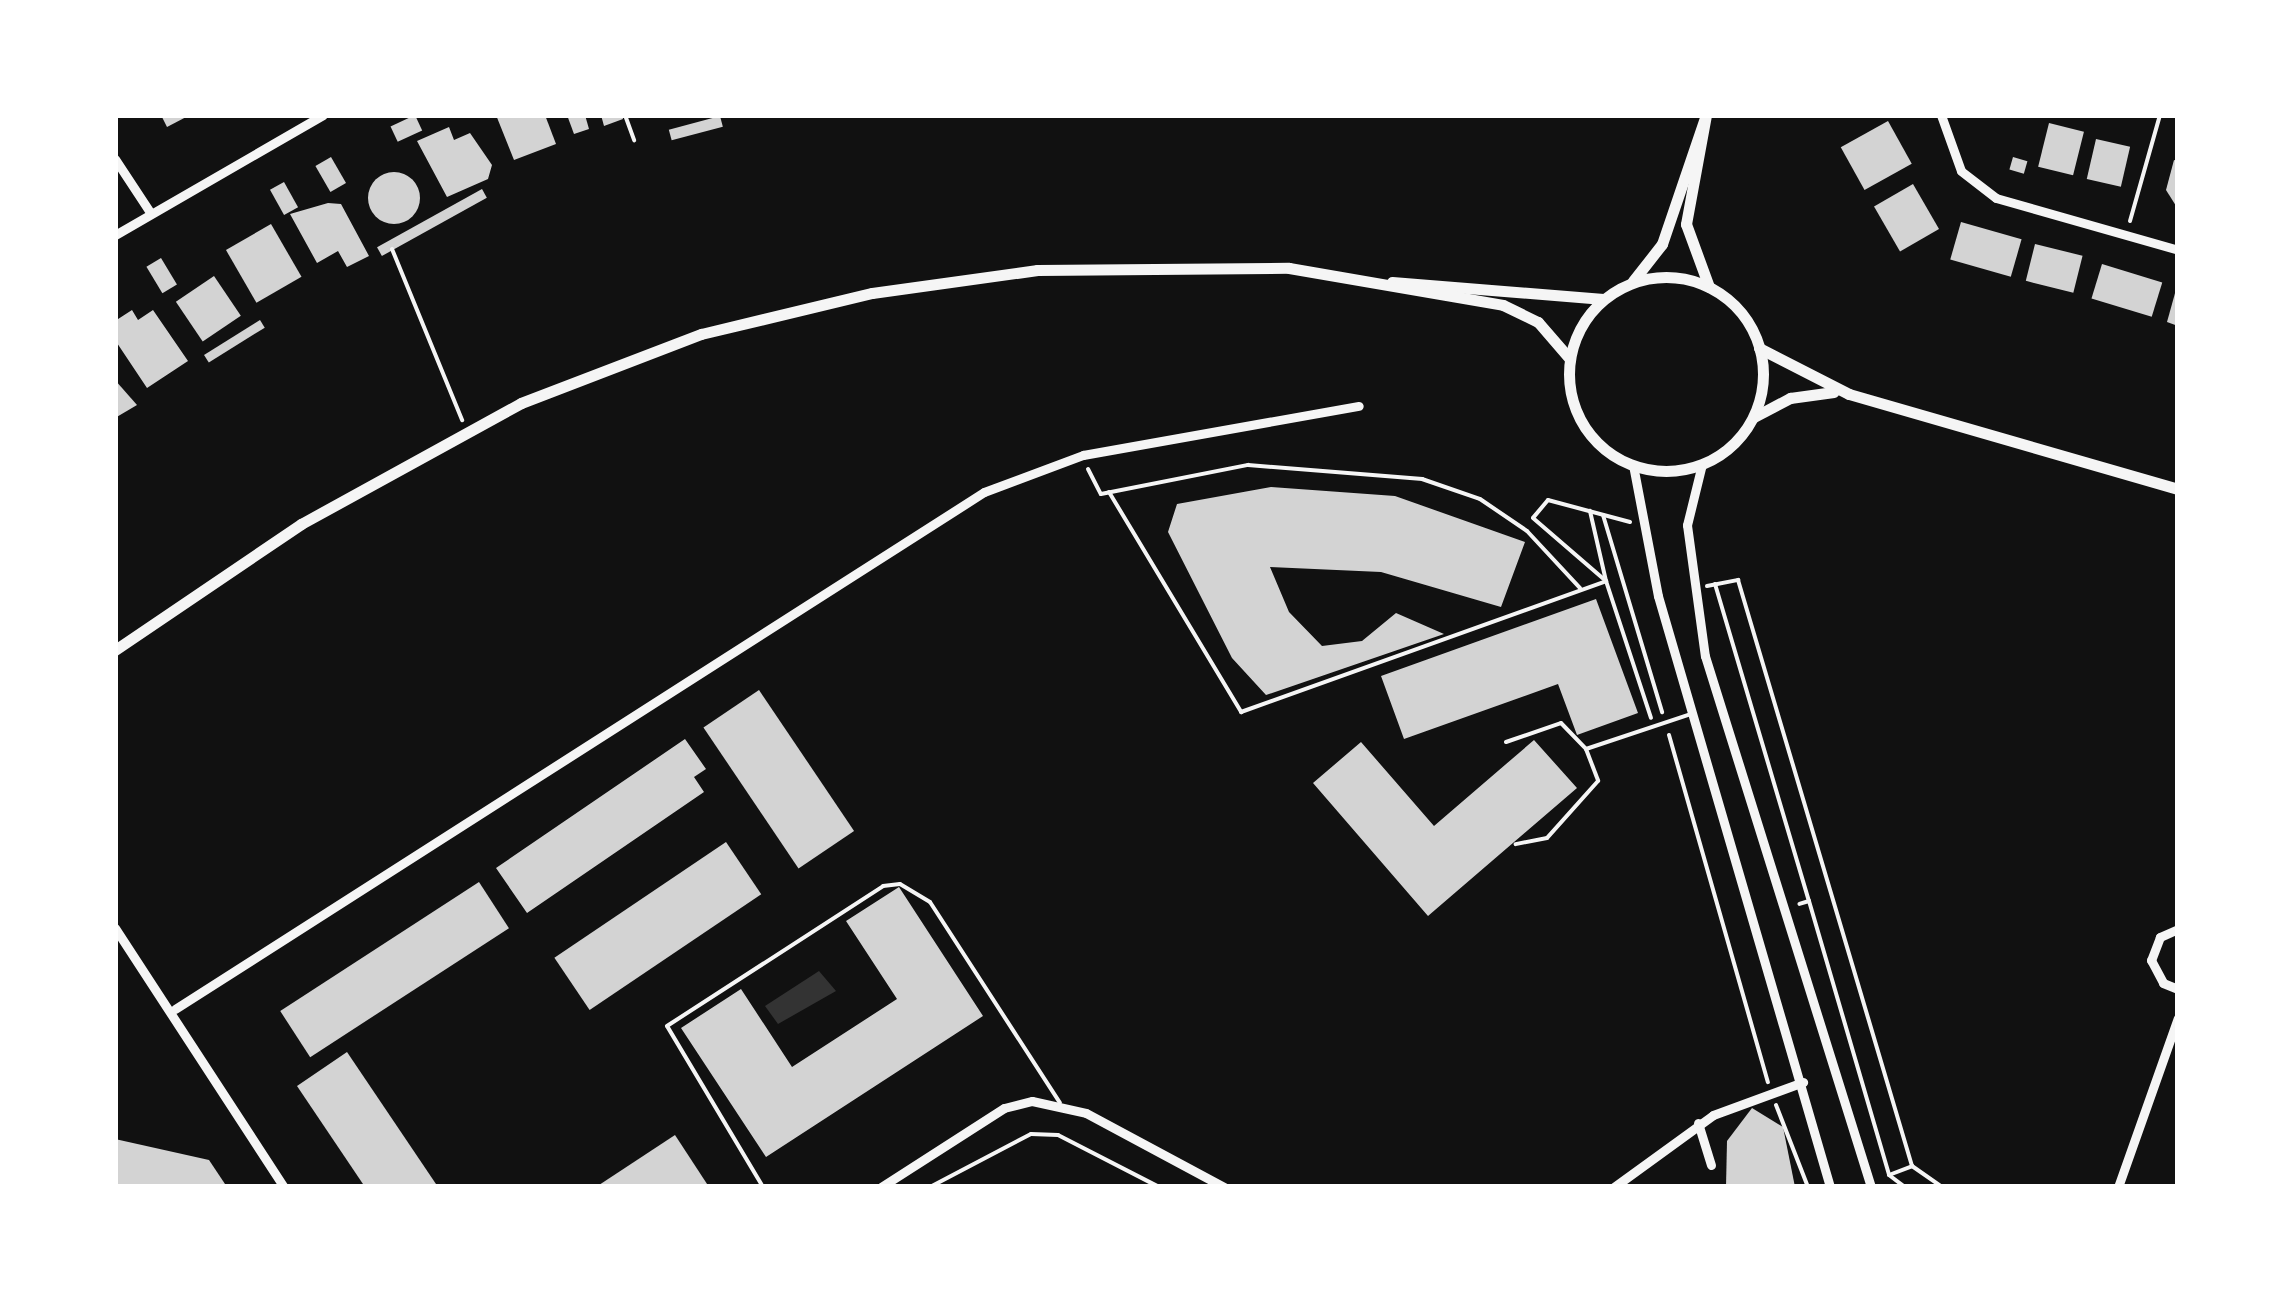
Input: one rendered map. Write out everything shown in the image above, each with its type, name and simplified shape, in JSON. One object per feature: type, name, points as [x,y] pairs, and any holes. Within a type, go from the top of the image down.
[{"type":"street","points":[[115,234],[323,115]]},
{"type":"street","points":[[1941,115],[1949,152],[1977,187],[2178,250]]},
{"type":"street","points":[[1392,282],[1420,278],[1558,303],[1603,299],[1630,283],[1662,244],[1706,117]]},
{"type":"street","points":[[1706,117],[1686,224],[1709,287]]},
{"type":"street","points":[[115,158],[150,212]]},
{"type":"street","points":[[115,650],[301,524],[466,430],[701,334],[920,285],[1204,263],[1392,282],[1522,312],[1570,359]]},
{"type":"street","points":[[1630,283],[1672,277],[1709,287],[1738,310],[1759,348],[1762,384],[1752,419]]},
{"type":"street","points":[[1603,299],[1570,359],[1578,416],[1602,446],[1634,465],[1702,464]]},
{"type":"street","points":[[1759,348],[1848,394],[2178,488]]},
{"type":"street","points":[[1848,394],[1804,394],[1752,419],[1702,464],[1687,498],[1693,589],[1712,688],[1870,1187]]},
{"type":"street","points":[[176,1009],[947,512],[1084,455],[1359,406]]},
{"type":"street","points":[[1634,465],[1691,714],[1803,1082],[1830,1187]]},
{"type":"street","points":[[115,658],[131,639]]},
{"type":"street","points":[[115,928],[176,1009],[284,1187]]},
{"type":"street","points":[[2178,929],[2160,938],[2151,960],[2163,983],[2178,989]]},
{"type":"street","points":[[2118,1187],[2178,1018]]},
{"type":"street","points":[[1614,1187],[1698,1123],[1771,1091],[1803,1082]]},
{"type":"street","points":[[881,1187],[1004,1108],[1060,1102],[1224,1187]]},
{"type":"street","points":[[1698,1123],[1710,1166]]},
{"type":"lane","points":[[1586,749],[1691,714]]},
{"type":"lane","points":[[1506,742],[1554,722],[1586,749],[1594,792],[1537,844],[1516,844]]},
{"type":"lane","points":[[763,1187],[668,1026],[882,886],[917,890],[930,902],[1060,1102]]},
{"type":"path","points":[[625,115],[634,140]]},
{"type":"path","points":[[2126,234],[2160,115]]},
{"type":"path","points":[[392,249],[466,430]]},
{"type":"path","points":[[1084,455],[1094,490],[1110,492],[1248,465],[1422,479],[1480,499],[1527,531],[1582,589]]},
{"type":"path","points":[[1110,492],[1242,712],[1606,581]]},
{"type":"path","points":[[1606,581],[1532,518],[1548,500],[1650,527]]},
{"type":"path","points":[[1590,511],[1606,581],[1654,726]]},
{"type":"path","points":[[1603,515],[1771,1091],[1808,1187]]},
{"type":"path","points":[[1693,589],[1738,580],[1912,1166],[1942,1187]]},
{"type":"path","points":[[1716,584],[1888,1175],[1905,1187]]},
{"type":"path","points":[[1781,908],[1808,901]]},
{"type":"path","points":[[930,1187],[1030,1134],[1058,1135],[1159,1187]]},
{"type":"shaded area","points":[[819,971],[836,991],[778,1024],[765,1006]]},
{"type":"building","points":[[161,115],[190,115],[167,127]]},
{"type":"building","points":[[415,115],[422,130],[398,142],[391,126]]},
{"type":"building","points":[[496,115],[545,115],[556,144],[514,160]]},
{"type":"building","points":[[567,115],[585,115],[589,129],[574,134]]},
{"type":"building","points":[[601,115],[622,115],[623,119],[604,126]]},
{"type":"building","points":[[720,116],[723,127],[672,140],[669,130]]},
{"type":"building","points":[[1888,121],[1912,164],[1865,190],[1841,147]]},
{"type":"building","points":[[2049,123],[2084,132],[2073,175],[2038,167]]},
{"type":"building","points":[[449,127],[454,140],[470,133],[492,165],[488,179],[447,197],[417,141]]},
{"type":"building","points":[[2096,139],[2130,147],[2121,187],[2087,179]]},
{"type":"building","points":[[331,157],[346,183],[330,192],[315,166]]},
{"type":"building","points":[[2013,157],[2027,161],[2024,174],[2009,169]]},
{"type":"building","points":[[2174,160],[2178,161],[2178,209],[2166,190]]},
{"type":"building","points":[[394,172],[413,179],[420,198],[413,217],[394,224],[375,217],[368,198],[375,179]]},
{"type":"building","points":[[284,182],[298,207],[284,215],[270,190]]},
{"type":"building","points":[[1913,184],[1939,229],[1900,252],[1874,206]]},
{"type":"building","points":[[482,189],[487,198],[382,256],[377,247]]},
{"type":"building","points":[[328,203],[341,204],[369,256],[347,267],[338,251],[317,263],[290,214]]},
{"type":"building","points":[[1961,222],[2022,239],[2011,277],[1950,259]]},
{"type":"building","points":[[271,224],[302,277],[256,303],[226,250]]},
{"type":"building","points":[[2035,244],[2083,256],[2073,293],[2026,281]]},
{"type":"building","points":[[161,258],[177,285],[162,293],[146,267]]},
{"type":"building","points":[[2102,264],[2162,282],[2152,317],[2091,298]]},
{"type":"building","points":[[214,276],[241,316],[203,342],[176,302]]},
{"type":"building","points":[[2178,286],[2178,326],[2167,322]]},
{"type":"building","points":[[132,310],[138,320],[153,310],[188,361],[147,388],[115,340],[115,321]]},
{"type":"building","points":[[260,320],[265,328],[209,363],[204,355]]},
{"type":"building","points":[[115,380],[137,405],[115,418]]},
{"type":"building","points":[[1271,487],[1395,496],[1525,542],[1501,607],[1381,572],[1270,567],[1289,612],[1322,646],[1362,641],[1396,613],[1444,634],[1266,695],[1232,658],[1168,532],[1177,504]]},
{"type":"building","points":[[1596,599],[1638,713],[1577,735],[1558,684],[1404,739],[1381,676]]},
{"type":"building","points":[[759,690],[854,831],[799,868],[703,727]]},
{"type":"building","points":[[685,739],[706,769],[694,777],[704,792],[527,913],[496,868]]},
{"type":"building","points":[[1534,740],[1577,788],[1428,916],[1313,783],[1361,742],[1434,826]]},
{"type":"building","points":[[726,842],[761,894],[590,1010],[554,958]]},
{"type":"building","points":[[479,882],[509,928],[310,1057],[280,1011]]},
{"type":"building","points":[[899,887],[983,1016],[766,1157],[681,1028],[741,989],[792,1067],[897,999],[846,921]]},
{"type":"building","points":[[347,1052],[438,1187],[365,1187],[297,1086]]},
{"type":"building","points":[[1752,1108],[1783,1127],[1795,1187],[1726,1187],[1727,1141]]},
{"type":"building","points":[[675,1135],[709,1187],[596,1187]]},
{"type":"building","points":[[115,1139],[209,1160],[227,1187],[115,1187]]}]
